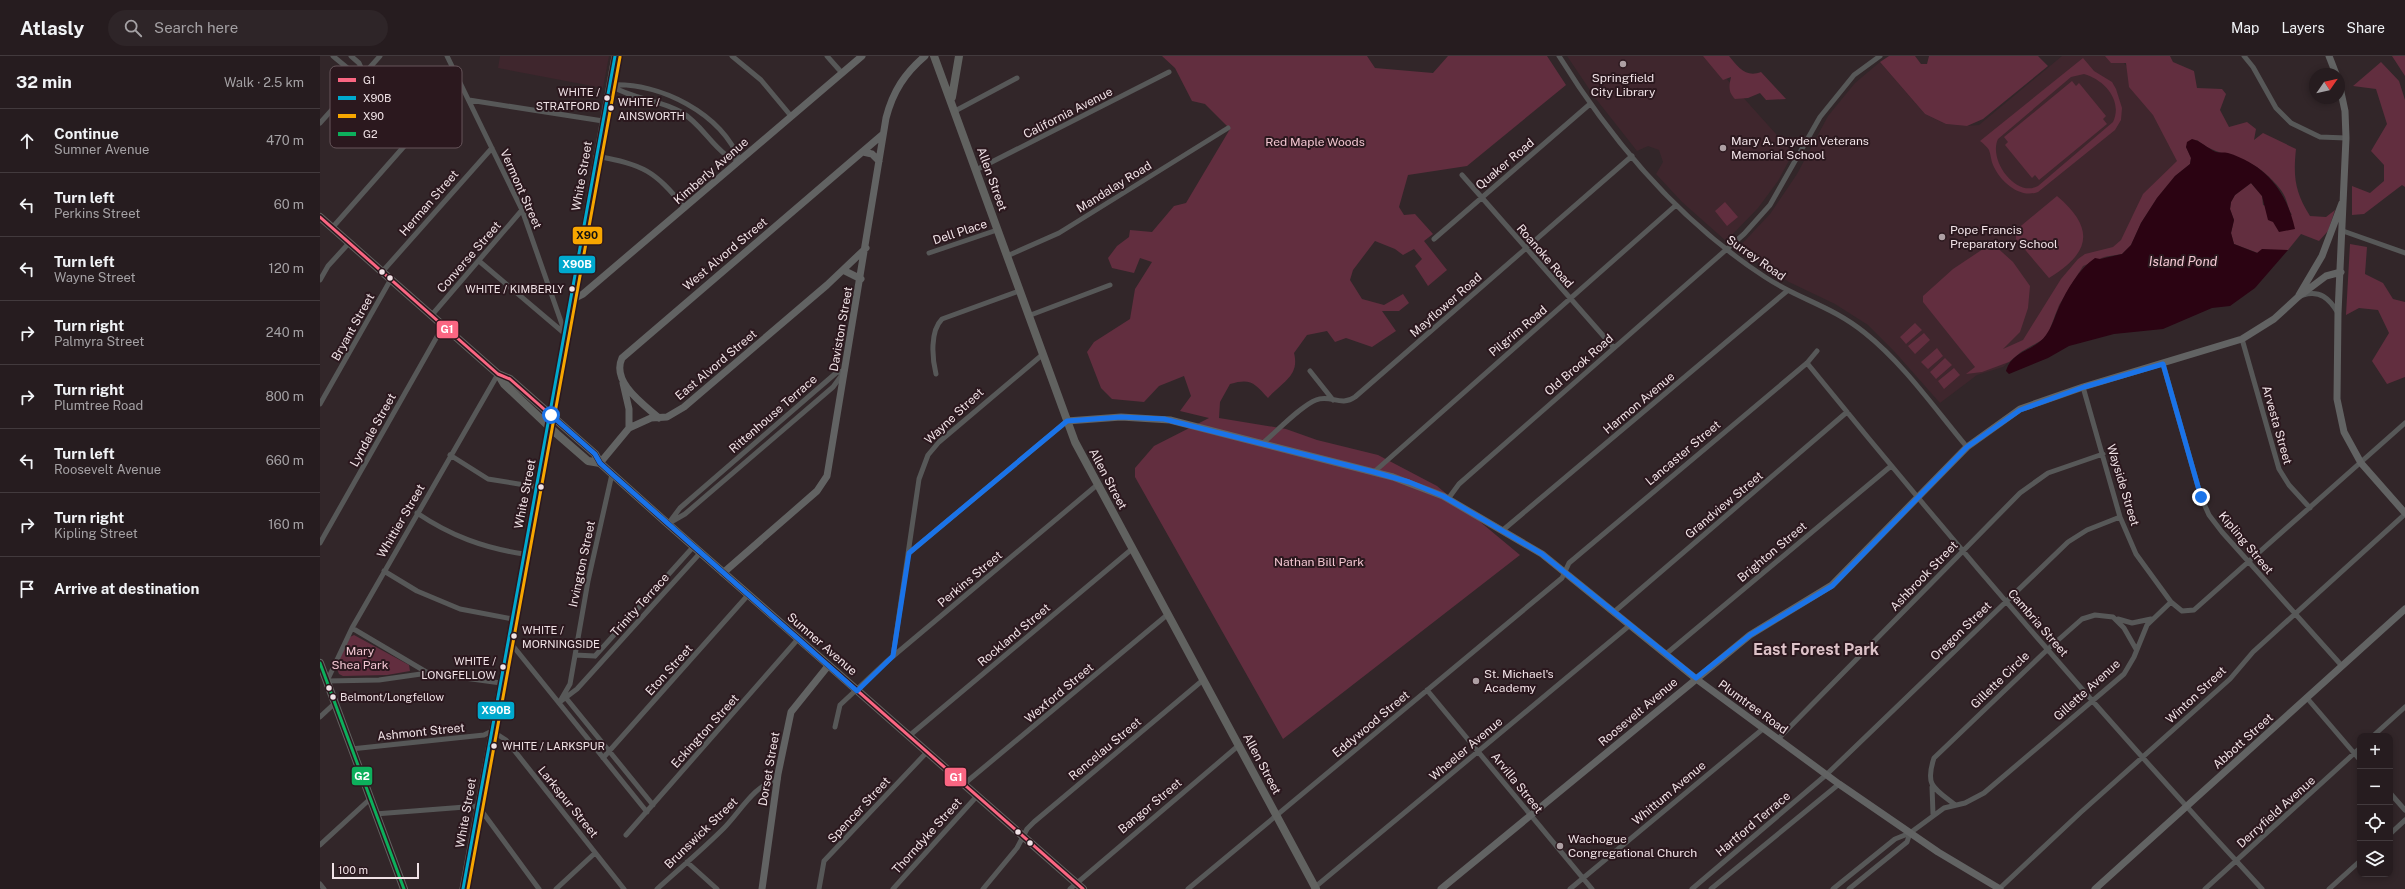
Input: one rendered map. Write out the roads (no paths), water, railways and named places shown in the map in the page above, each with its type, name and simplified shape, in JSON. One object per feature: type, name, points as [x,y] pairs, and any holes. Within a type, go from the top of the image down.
[{"type":"main road","name":"Allen Street","points":[[934,56],[952,101],[1042,355],[1075,442],[1315,889]]},
{"type":"main road","points":[[952,101],[952,85],[960,56]]},
{"type":"main road","name":"Sumner Avenue","points":[[320,217],[498,374],[504,384],[549,427],[588,461],[600,463]]},
{"type":"main road","name":"Sumner Avenue","points":[[498,374],[510,379],[595,454],[600,463],[668,524],[1023,836],[1073,886],[1083,889]]},
{"type":"main road","points":[[320,663],[404,889]]},
{"type":"street","points":[[333,56],[345,66]]},
{"type":"street","points":[[351,56],[360,66]]},
{"type":"street","points":[[371,66],[380,56]]},
{"type":"street","name":"Vermont Street","points":[[447,56],[452,66]]},
{"type":"street","name":"White Street","points":[[463,889],[524,554],[549,427],[615,56]]},
{"type":"street","points":[[732,56],[761,80],[791,116]]},
{"type":"street","points":[[827,56],[842,73]]},
{"type":"street","name":"Kimberly Avenue","points":[[572,299],[583,294],[862,56]]},
{"type":"street","name":"Daviston Street","points":[[723,573],[817,491],[825,481],[831,463],[866,248],[882,135],[888,109],[896,90],[905,75],[925,56]]},
{"type":"street","name":"Surrey Road","points":[[1559,56],[1590,104],[1675,206],[1727,250],[1787,291],[1835,312],[1876,342],[1967,447]]},
{"type":"street","name":"Old Brook Road","points":[[1448,499],[1464,480],[1727,250],[1770,205],[1820,117],[1854,75],[1880,56]]},
{"type":"street","points":[[2244,56],[2253,66],[2276,108],[2291,123],[2320,137],[2346,138]]},
{"type":"street","points":[[2329,56],[2334,68]]},
{"type":"street","name":"California Avenue","points":[[976,170],[1169,72]]},
{"type":"street","points":[[955,111],[1016,78]]},
{"type":"street","points":[[610,84],[624,84],[663,94],[685,104],[703,115],[734,148],[740,161]]},
{"type":"street","points":[[610,84],[623,92],[658,102],[682,112],[697,123],[726,155],[740,161]]},
{"type":"street","name":"Vermont Street","points":[[462,87],[522,210],[565,334]]},
{"type":"street","points":[[658,102],[663,94]]},
{"type":"street","points":[[469,100],[603,122]]},
{"type":"street","name":"Quaker Road","points":[[1434,239],[1590,104]]},
{"type":"street","name":"Roosevelt Avenue","points":[[1442,889],[1750,635],[1832,586],[1967,447],[2020,410],[2084,387],[2242,339],[2274,319],[2298,297],[2326,276],[2341,272],[2346,138],[2344,104]]},
{"type":"street","points":[[320,123],[330,112]]},
{"type":"street","points":[[697,123],[703,115]]},
{"type":"street","name":"Mandalay Road","points":[[1007,256],[1046,240],[1072,225],[1228,128]]},
{"type":"street","name":"West Alvord Street","points":[[629,428],[628,405],[619,367],[624,355],[882,135]]},
{"type":"street","points":[[332,228],[403,148]]},
{"type":"street","name":"Herman Street","points":[[382,272],[492,148]]},
{"type":"street","points":[[863,152],[872,154],[878,161]]},
{"type":"street","points":[[596,156],[626,162],[648,170],[659,178],[685,208]]},
{"type":"street","name":"Mayflower Road","points":[[1263,443],[1314,401],[1322,398],[1344,402],[1355,397],[1526,250],[1632,156]]},
{"type":"street","name":"Roanoke Road","points":[[1462,175],[1526,250],[1614,348]]},
{"type":"street","name":"Roosevelt Avenue","points":[[2298,297],[2322,256],[2344,195]]},
{"type":"street","name":"Pilgrim Road","points":[[1374,472],[1675,206]]},
{"type":"street","name":"Converse Street","points":[[431,316],[522,210]]},
{"type":"street","name":"Dell Place","points":[[929,253],[997,230]]},
{"type":"street","points":[[2343,231],[2405,253]]},
{"type":"street","points":[[320,280],[328,266],[349,242]]},
{"type":"street","name":"East Alvord Street","points":[[600,463],[629,428],[647,419],[669,417],[684,407],[843,270],[866,248]]},
{"type":"street","points":[[479,261],[565,334]]},
{"type":"street","points":[[843,270],[861,279]]},
{"type":"street","points":[[2341,272],[2338,313],[2337,399],[2344,432],[2361,462],[2405,514]]},
{"type":"street","name":"Bryant Street","points":[[320,404],[391,280]]},
{"type":"street","points":[[1028,316],[1110,285]]},
{"type":"street","points":[[936,374],[933,348],[940,322],[964,310],[1019,291]]},
{"type":"street","name":"Harmon Avenue","points":[[1503,530],[1787,291]]},
{"type":"street","points":[[2298,297],[2309,294],[2322,295],[2330,301],[2338,313]]},
{"type":"street","name":"Lyndale Street","points":[[320,543],[443,326]]},
{"type":"street","name":"Arvesta Street","points":[[2242,339],[2279,469],[2289,485],[2310,508]]},
{"type":"street","name":"Lancaster Street","points":[[1565,573],[1569,563],[1807,363],[1817,351]]},
{"type":"street","name":"Wayne Street","points":[[893,656],[919,479],[928,455],[949,432],[1042,355]]},
{"type":"street","name":"Cambria Street","points":[[1807,363],[1891,466],[2092,700],[2262,889]]},
{"type":"street","name":"Kipling Street","points":[[2163,364],[2206,510],[2215,524],[2248,563],[2342,666]]},
{"type":"street","name":"Rittenhouse Terrace","points":[[668,524],[685,514],[833,387],[845,370]]},
{"type":"street","name":"Rittenhouse Terrace","points":[[668,524],[680,508],[818,388],[836,373],[845,370]]},
{"type":"street","points":[[1310,371],[1334,400]]},
{"type":"street","name":"Whittier Street","points":[[327,681],[352,628],[450,455],[498,374]]},
{"type":"street","points":[[623,382],[659,418]]},
{"type":"street","name":"Wayside Street","points":[[2084,387],[2120,517],[2136,554],[2171,602]]},
{"type":"street","name":"Grandview Street","points":[[1614,612],[1847,412]]},
{"type":"street","name":"Plumtree Road","points":[[1067,421],[1121,417],[1164,419],[1374,472],[1416,485],[1448,499],[1542,554],[1696,678],[1826,775],[1964,869],[1999,889]]},
{"type":"street","points":[[909,553],[1067,421]]},
{"type":"street","points":[[2171,602],[2182,611],[2194,610],[2405,423]]},
{"type":"street","name":"Ashbrook Street","points":[[1778,739],[1963,550],[2008,505],[2036,480],[2064,466],[2103,454]]},
{"type":"street","points":[[450,455],[488,479],[537,487]]},
{"type":"street","name":"Brighton Street","points":[[1666,654],[1891,466]]},
{"type":"street","name":"Irvington Street","points":[[559,703],[570,684],[588,581],[612,474]]},
{"type":"street","name":"Perkins Street","points":[[835,727],[840,705],[857,691],[893,656],[1097,485]]},
{"type":"street","points":[[417,513],[436,526],[464,540],[497,550],[524,554]]},
{"type":"street","name":"Winton Street","points":[[1999,889],[2230,679],[2249,655],[2405,514]]},
{"type":"street","name":"Oregon Street","points":[[1826,775],[2072,538],[2087,530],[2120,517]]},
{"type":"street","name":"Trinity Terrace","points":[[595,656],[694,546]]},
{"type":"street","name":"Rockland Street","points":[[909,736],[1132,549]]},
{"type":"street","name":"Trinity Terrace","points":[[559,703],[577,689],[701,552]]},
{"type":"street","points":[[384,571],[417,591],[460,609],[513,619]]},
{"type":"street","name":"Eddywood Street","points":[[1188,889],[1428,690],[1565,573]]},
{"type":"street","name":"Eton Street","points":[[603,758],[748,595]]},
{"type":"street","name":"Gillette Avenue","points":[[1834,889],[1895,838],[1910,833],[1933,814],[1954,804],[1965,803],[1984,793],[2124,674],[2132,663],[2136,650],[2152,619],[2171,602]]},
{"type":"street","name":"Abbott Street","points":[[2095,889],[2405,609]]},
{"type":"street","name":"Wexford Street","points":[[964,784],[1167,615]]},
{"type":"street","name":"Gillette Circle","points":[[1933,814],[1932,788],[1929,773],[1934,758],[2048,649],[2082,619],[2095,615],[2113,617],[2132,623],[2152,619]]},
{"type":"street","points":[[2113,617],[2124,628],[2136,650]]},
{"type":"street","name":"Wheeler Avenue","points":[[1315,889],[1630,625]]},
{"type":"street","points":[[352,628],[428,673]]},
{"type":"street","name":"Eckington Street","points":[[626,835],[798,639]]},
{"type":"street","points":[[509,640],[647,812]]},
{"type":"street","points":[[575,655],[595,656],[601,662]]},
{"type":"street","name":"Dorset Street","points":[[762,889],[778,779],[792,710],[828,666]]},
{"type":"street","points":[[327,681],[379,680],[428,673],[501,683]]},
{"type":"street","name":"Rencelau Street","points":[[983,889],[1017,848],[1023,836],[1034,822],[1203,680]]},
{"type":"street","name":"Arvilla Street","points":[[1428,690],[1592,889]]},
{"type":"street","points":[[566,698],[653,804]]},
{"type":"street","points":[[2307,698],[2357,757]]},
{"type":"street","points":[[320,717],[335,704]]},
{"type":"street","points":[[2376,733],[2405,707]]},
{"type":"street","name":"Whittum Avenue","points":[[1570,889],[1764,728]]},
{"type":"street","name":"Ashmont Street","points":[[351,749],[484,735],[492,731]]},
{"type":"street","name":"Larkspur Street","points":[[492,731],[506,740],[624,889]]},
{"type":"street","name":"Bangor Street","points":[[1073,886],[1238,746]]},
{"type":"street","name":"Derryfield Avenue","points":[[2205,889],[2357,751]]},
{"type":"street","name":"Spencer Street","points":[[819,889],[824,861],[927,752]]},
{"type":"street","name":"Hartford Terrace","points":[[1692,889],[1826,775]]},
{"type":"street","name":"Brunswick Street","points":[[657,889],[727,825],[761,787],[778,779]]},
{"type":"street","name":"Hartford Terrace","points":[[1710,889],[1839,784]]},
{"type":"street","points":[[1932,788],[1954,804]]},
{"type":"street","name":"Thorndyke Street","points":[[893,889],[976,796]]},
{"type":"street","points":[[2393,796],[2405,810]]},
{"type":"street","points":[[320,844],[370,798]]},
{"type":"street","points":[[376,814],[478,806],[539,889]]},
{"type":"street","points":[[2393,831],[2405,820]]},
{"type":"street","name":"Gillette Avenue","points":[[1850,889],[1907,842],[1910,833]]},
{"type":"street","points":[[556,889],[596,853]]},
{"type":"street","points":[[688,862],[717,889]]},
{"type":"street","points":[[2329,889],[2357,864]]},
{"type":"street","points":[[320,884],[324,889]]},
{"type":"water","name":"Island Pond","points":[[2192,139],[2216,152],[2228,153],[2253,165],[2273,182],[2286,203],[2295,229],[2279,232],[2273,222],[2268,220],[2262,196],[2251,183],[2235,195],[2231,202],[2230,209],[2234,220],[2231,233],[2234,244],[2257,253],[2262,249],[2288,250],[2255,288],[2230,306],[2212,308],[2163,329],[2114,334],[2069,346],[2048,358],[2009,374],[2006,371],[2013,359],[2036,344],[2046,335],[2066,293],[2084,268],[2095,258],[2100,259],[2122,254],[2131,245],[2141,223],[2157,198],[2175,176],[2190,164],[2191,158],[2186,147],[2187,142]]},
{"type":"place","name":"Springfield City Library","points":[[1623,64]]},
{"type":"place","name":"WHITE / STRATFORD","points":[[607,98]]},
{"type":"place","name":"WHITE / AINSWORTH","points":[[611,108]]},
{"type":"place","name":"Mary A. Dryden Veterans Memorial School","points":[[1723,148]]},
{"type":"place","name":"Pope Francis Preparatory School","points":[[1942,237]]},
{"type":"place","name":"WHITE / KIMBERLY","points":[[572,289]]},
{"type":"place","name":"WHITE / MORNINGSIDE","points":[[514,636]]},
{"type":"place","name":"WHITE / LONGFELLOW","points":[[503,667]]},
{"type":"place","name":"St. Michael's Academy","points":[[1476,681]]},
{"type":"place","name":"Belmont/Longfellow","points":[[333,697]]},
{"type":"place","name":"WHITE / LARKSPUR","points":[[494,746]]},
{"type":"place","name":"Wachogue Congregational Church","points":[[1560,846]]},
{"type":"district","name":"East Forest Park","points":[[1816,649]]},
{"type":"park label","name":"Red Maple Woods","points":[[1315,142]]},
{"type":"park label","name":"Nathan Bill Park","points":[[1319,562]]},
{"type":"park label","name":"Mary Shea Park","points":[[360,658]]}]
